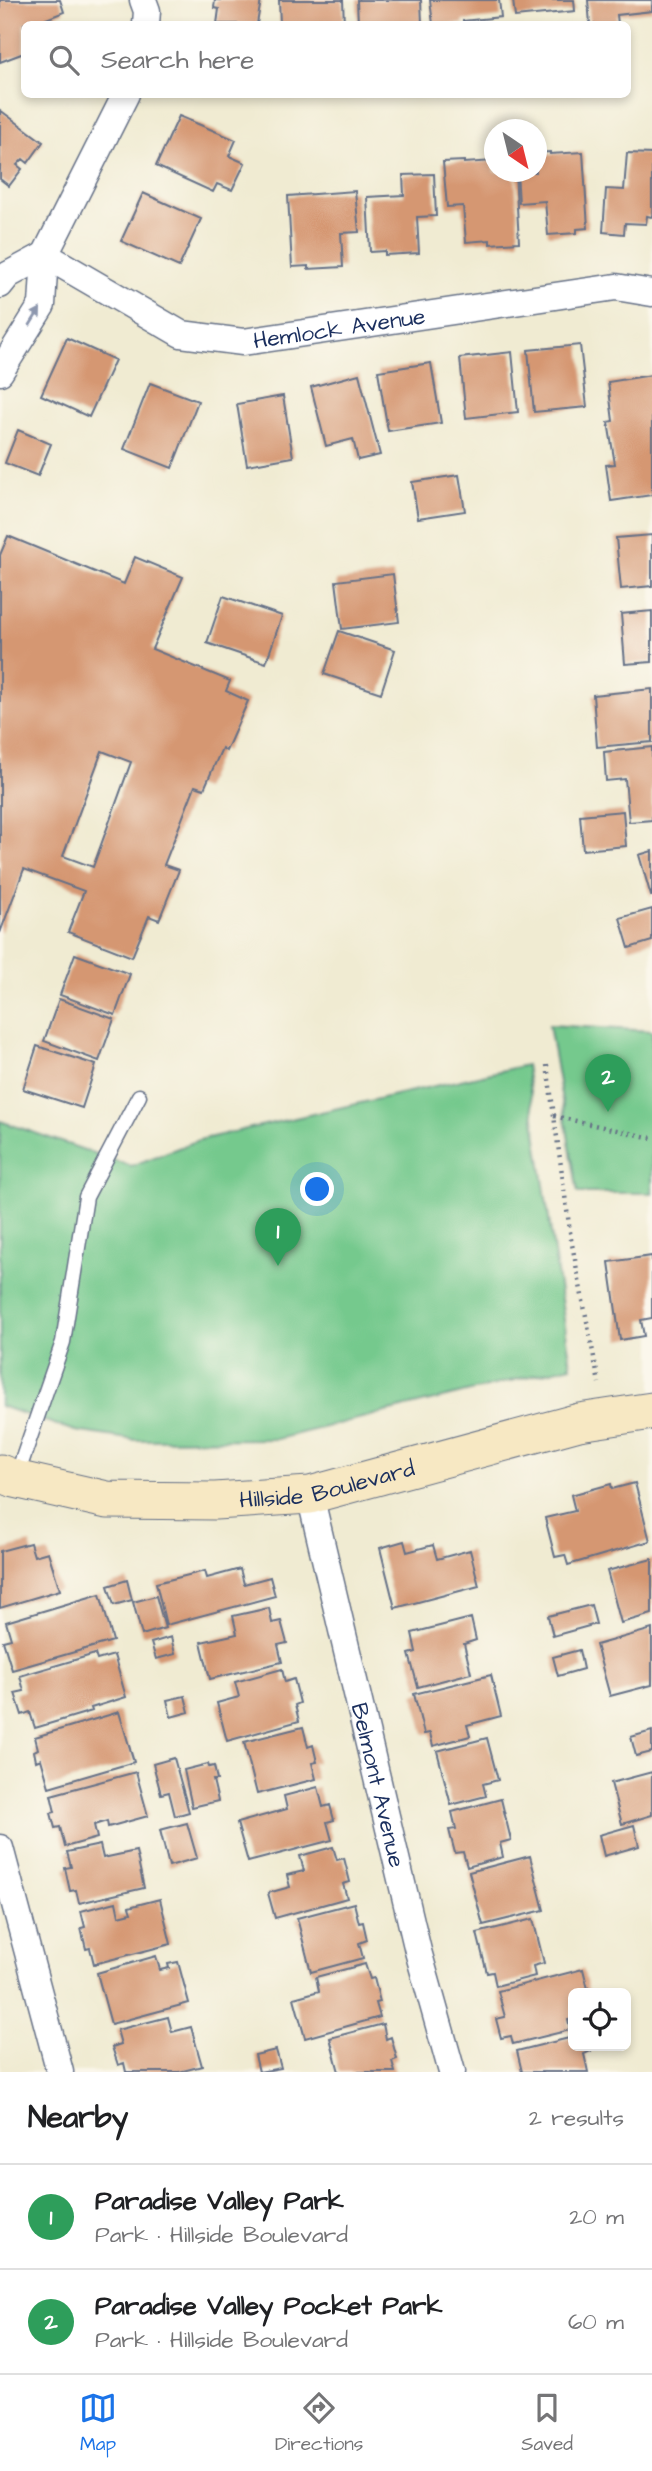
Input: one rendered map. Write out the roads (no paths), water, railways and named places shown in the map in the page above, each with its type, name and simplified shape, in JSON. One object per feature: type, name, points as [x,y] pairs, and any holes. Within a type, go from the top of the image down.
[{"type":"street","points":[[143,0],[147,11],[146,21]]},
{"type":"street","points":[[0,372],[43,305],[45,255],[124,98]]},
{"type":"street","points":[[0,285],[8,275],[45,255]]},
{"type":"street","name":"Hemlock Avenue","points":[[45,255],[181,334],[243,342],[616,286],[652,293]]},
{"type":"street","name":"Hillside Boulevard","points":[[8,1476],[107,1500],[215,1501],[310,1495],[579,1422],[652,1411]]},
{"type":"street","name":"Belmont Avenue","points":[[310,1495],[418,1951],[453,2072]]},
{"type":"street","points":[[0,1848],[60,2072]]},
{"type":"lane","points":[[8,1476],[63,1342],[86,1197],[139,1096]]},
{"type":"place","name":"Paradise Valley Pocket Park","points":[[608,1112]]},
{"type":"place","name":"Paradise Valley Park","points":[[278,1266]]}]
